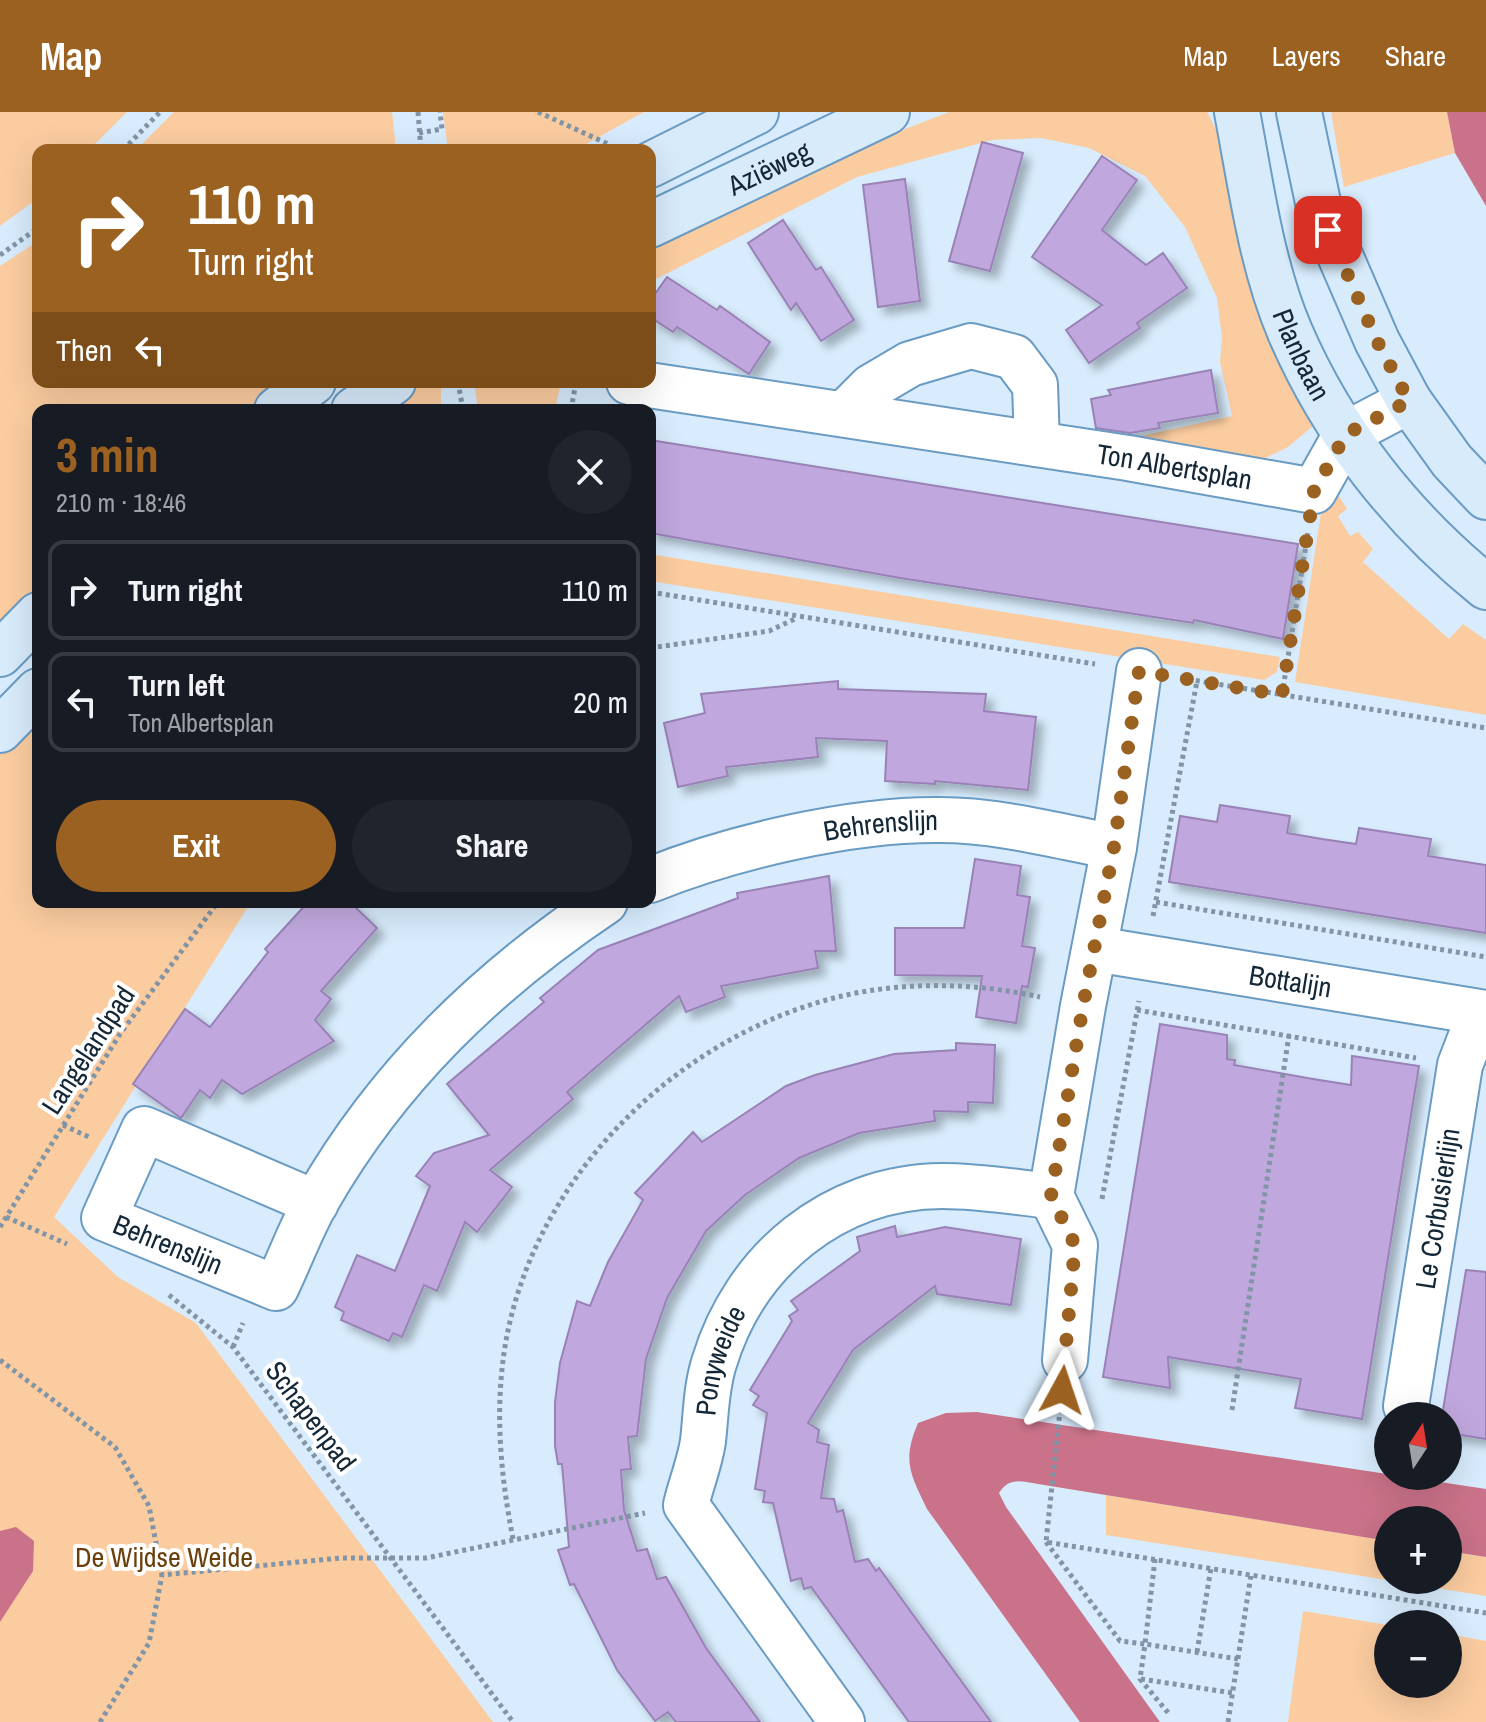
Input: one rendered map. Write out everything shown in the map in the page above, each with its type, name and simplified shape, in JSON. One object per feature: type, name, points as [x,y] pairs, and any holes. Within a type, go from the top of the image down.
[{"type":"street","name":"Aziëweg","points":[[656,162],[756,112]]},
{"type":"street","name":"Aziëweg","points":[[656,222],[887,112]]},
{"type":"street","name":"Planbaan","points":[[1237,112],[1269,269],[1289,330],[1325,404],[1396,503],[1453,560],[1486,587]]},
{"type":"street","points":[[1299,112],[1319,207],[1377,341],[1409,401],[1452,461],[1486,497]]},
{"type":"street","points":[[844,414],[871,387],[910,364],[971,346],[1014,357],[1035,385],[1037,444]]},
{"type":"street","name":"Ton Albertsplan","points":[[656,386],[1037,444],[1314,491]]},
{"type":"street","points":[[285,404],[305,388]]},
{"type":"street","points":[[362,404],[385,388]]},
{"type":"street","points":[[1314,491],[1346,434],[1409,401]]},
{"type":"street","points":[[0,654],[32,621]]},
{"type":"street","points":[[1065,1360],[1075,1245],[1051,1196],[1114,847],[1139,671]]},
{"type":"street","points":[[0,730],[32,697]]},
{"type":"street","name":"Behrenslijn","points":[[656,878],[720,855],[870,824],[942,820],[1030,831],[1114,847]]},
{"type":"street","name":"Behrenslijn","points":[[316,1203],[144,1129],[104,1218],[276,1288],[316,1203],[359,1132],[400,1078],[467,1007],[546,942],[596,908]]},
{"type":"street","name":"Bottalijn","points":[[1095,949],[1483,1013]]},
{"type":"street","name":"Le Corbusierlijn","points":[[1407,1402],[1460,1065],[1483,1013]]},
{"type":"street","name":"Ponyweide","points":[[686,1505],[703,1444],[707,1394],[723,1335],[762,1269],[790,1241],[824,1218],[862,1200],[899,1190],[984,1188],[1051,1196]]},
{"type":"street","points":[[686,1505],[842,1722]]},
{"type":"path","points":[[129,144],[160,112]]},
{"type":"path","points":[[418,112],[420,144]]},
{"type":"path","points":[[419,133],[442,129],[440,112]]},
{"type":"path","points":[[538,112],[608,144]]},
{"type":"path","points":[[0,255],[32,232]]},
{"type":"path","points":[[1282,695],[1314,491]]},
{"type":"path","points":[[656,593],[1486,728]]},
{"type":"path","points":[[656,647],[769,631],[799,617]]},
{"type":"path","points":[[1156,902],[1486,957]]},
{"type":"path","name":"Langelandpad","points":[[0,1227],[120,1034],[214,908]]},
{"type":"path","points":[[513,1539],[502,1482],[498,1411],[504,1350],[520,1289],[552,1217],[583,1168],[623,1121],[678,1072],[731,1039],[841,996],[891,988],[954,986],[1019,992],[1083,1006]]},
{"type":"path","points":[[1137,1010],[1460,1065]]},
{"type":"path","points":[[1232,1410],[1289,1035]]},
{"type":"path","points":[[6,1217],[77,1249]]},
{"type":"path","name":"Schapenpad","points":[[161,1289],[233,1347],[513,1722]]},
{"type":"path","points":[[0,1360],[115,1447],[149,1506],[162,1575],[149,1643],[100,1722]]},
{"type":"path","points":[[1065,1360],[1046,1542],[1120,1641],[1238,1659]]},
{"type":"path","points":[[162,1575],[341,1558],[426,1558],[686,1505]]},
{"type":"path","points":[[1046,1542],[1486,1613]]},
{"type":"path","points":[[1155,1559],[1140,1679],[1170,1715]]},
{"type":"path","points":[[1197,1652],[1211,1568]]},
{"type":"path","points":[[1228,1722],[1251,1575]]},
{"type":"path","points":[[1140,1679],[1233,1693]]},
{"type":"green space","points":[[0,112],[127,112],[95,144],[32,144],[32,202],[0,226]]},
{"type":"green space","points":[[174,112],[392,112],[395,144],[142,144]]},
{"type":"green space","points":[[443,112],[644,112],[586,144],[447,144]]},
{"type":"green space","points":[[949,112],[1207,112],[1230,157],[1313,426],[1288,447],[1249,466],[1132,438],[1232,416],[1220,362],[1222,337],[1217,298],[1185,227],[1145,176],[1089,148],[1041,138],[992,140],[857,177],[656,279],[656,242],[882,138]]},
{"type":"green space","points":[[1331,112],[1447,112],[1455,153],[1344,187]]},
{"type":"green space","points":[[32,245],[32,388],[276,388],[255,404],[32,404],[32,598],[0,630],[0,266]]},
{"type":"green space","points":[[405,388],[441,388],[441,404],[386,404]]},
{"type":"green space","points":[[475,388],[560,388],[556,404],[477,404]]},
{"type":"green space","points":[[1339,496],[1347,509],[1338,516],[1350,536],[1358,532],[1373,549],[1363,562],[1449,639],[1463,624],[1486,640],[1486,715],[1295,682],[1322,506]]},
{"type":"green space","points":[[656,555],[1280,657],[1277,672],[1264,680],[656,582]]},
{"type":"green space","name":"De Wijdse Weide","points":[[32,717],[32,908],[247,908],[54,1217],[118,1277],[196,1323],[493,1722],[0,1722],[0,749]]},
{"type":"green space","points":[[1106,1495],[1374,1539],[1374,1578],[1106,1535]]},
{"type":"green space","points":[[1462,1553],[1486,1557],[1486,1596],[1462,1592]]},
{"type":"green space","points":[[1303,1611],[1374,1623],[1374,1698],[1462,1698],[1462,1637],[1486,1641],[1486,1722],[1288,1722]]},
{"type":"shaded area","points":[[1447,112],[1486,112],[1486,206],[1455,153]]},
{"type":"shaded area","points":[[977,1412],[1374,1472],[1374,1490],[1462,1490],[1462,1485],[1486,1489],[1486,1557],[1462,1553],[1462,1506],[1374,1506],[1374,1539],[1011,1482],[999,1493],[1006,1507],[1160,1722],[1080,1722],[927,1509],[912,1476],[910,1447],[918,1423],[946,1413]]},
{"type":"shaded area","points":[[16,1527],[34,1541],[33,1571],[0,1622],[0,1531]]},
{"type":"building","points":[[982,142],[1023,153],[990,271],[949,261]]},
{"type":"building","points":[[1102,156],[1137,180],[1102,230],[1146,265],[1163,253],[1187,288],[1137,323],[1140,328],[1089,363],[1066,330],[1102,305],[1032,257]]},
{"type":"building","points":[[905,179],[920,301],[878,307],[863,185]]},
{"type":"building","points":[[783,220],[816,270],[821,267],[854,320],[821,341],[796,303],[791,310],[748,243]]},
{"type":"building","points":[[667,277],[717,310],[720,306],[770,342],[749,374],[677,327],[673,332],[656,321],[656,293]]},
{"type":"building","points":[[1211,370],[1218,413],[1158,423],[1160,428],[1130,433],[1096,428],[1091,399],[1111,395],[1108,390]]},
{"type":"building","points":[[656,441],[1298,544],[1283,639],[1194,620],[1193,623],[900,578],[656,534]]},
{"type":"building","points":[[838,681],[838,689],[986,694],[984,711],[1036,717],[1028,790],[935,781],[935,784],[885,781],[887,741],[816,738],[818,757],[726,767],[728,776],[678,787],[664,723],[705,713],[701,694]]},
{"type":"building","points":[[1220,805],[1290,816],[1287,833],[1322,839],[1356,844],[1359,828],[1431,839],[1428,856],[1486,865],[1486,933],[1169,882],[1180,816],[1217,822]]},
{"type":"building","points":[[975,859],[1021,866],[1017,895],[1030,897],[1022,946],[1035,948],[1028,987],[1022,986],[1016,1023],[976,1017],[982,976],[895,975],[895,928],[964,928]]},
{"type":"building","points":[[829,876],[836,951],[815,951],[818,968],[721,986],[725,997],[686,1012],[679,996],[567,1092],[573,1099],[490,1170],[512,1187],[477,1232],[465,1222],[437,1291],[424,1285],[402,1337],[393,1333],[389,1341],[341,1320],[344,1312],[335,1307],[357,1255],[395,1271],[430,1186],[416,1176],[434,1153],[489,1135],[447,1084],[544,1002],[540,998],[598,950],[738,898],[737,893]]},
{"type":"building","points":[[303,908],[356,908],[377,928],[321,991],[331,999],[315,1020],[334,1041],[242,1094],[222,1080],[210,1098],[200,1090],[181,1118],[133,1084],[185,1009],[210,1027],[268,952],[265,949]]},
{"type":"building","points":[[1160,1024],[1227,1035],[1227,1059],[1235,1060],[1234,1065],[1313,1079],[1351,1085],[1352,1056],[1419,1066],[1362,1419],[1295,1408],[1301,1379],[1168,1357],[1170,1388],[1103,1377]]},
{"type":"building","points":[[956,1043],[995,1045],[993,1103],[968,1102],[968,1112],[934,1111],[935,1121],[859,1133],[799,1158],[745,1195],[706,1231],[667,1298],[646,1359],[637,1436],[628,1437],[631,1469],[621,1470],[624,1510],[637,1551],[647,1549],[657,1579],[666,1577],[706,1648],[760,1722],[676,1722],[668,1712],[655,1721],[617,1670],[574,1584],[570,1585],[558,1550],[569,1547],[562,1464],[558,1464],[555,1446],[555,1402],[560,1363],[577,1301],[590,1306],[608,1262],[643,1200],[635,1193],[693,1132],[702,1142],[786,1086],[815,1075],[894,1054],[956,1050]]},
{"type":"building","points":[[895,1226],[897,1237],[945,1227],[1021,1239],[1011,1305],[937,1294],[935,1286],[853,1350],[808,1423],[819,1430],[817,1442],[829,1445],[821,1498],[834,1499],[837,1512],[843,1510],[855,1562],[868,1559],[876,1571],[879,1568],[991,1722],[909,1722],[811,1587],[804,1589],[801,1578],[791,1581],[773,1503],[763,1502],[765,1491],[755,1489],[767,1413],[753,1405],[759,1396],[750,1390],[792,1321],[789,1316],[798,1310],[791,1301],[860,1251],[857,1237]]},
{"type":"building","points":[[1466,1270],[1486,1272],[1486,1439],[1462,1435],[1462,1402],[1444,1402]]},
{"type":"route","points":[[1062,1390],[1075,1245],[1051,1196],[1114,847],[1139,671],[1282,695],[1314,491],[1346,434],[1409,401],[1377,341],[1328,230]]}]
